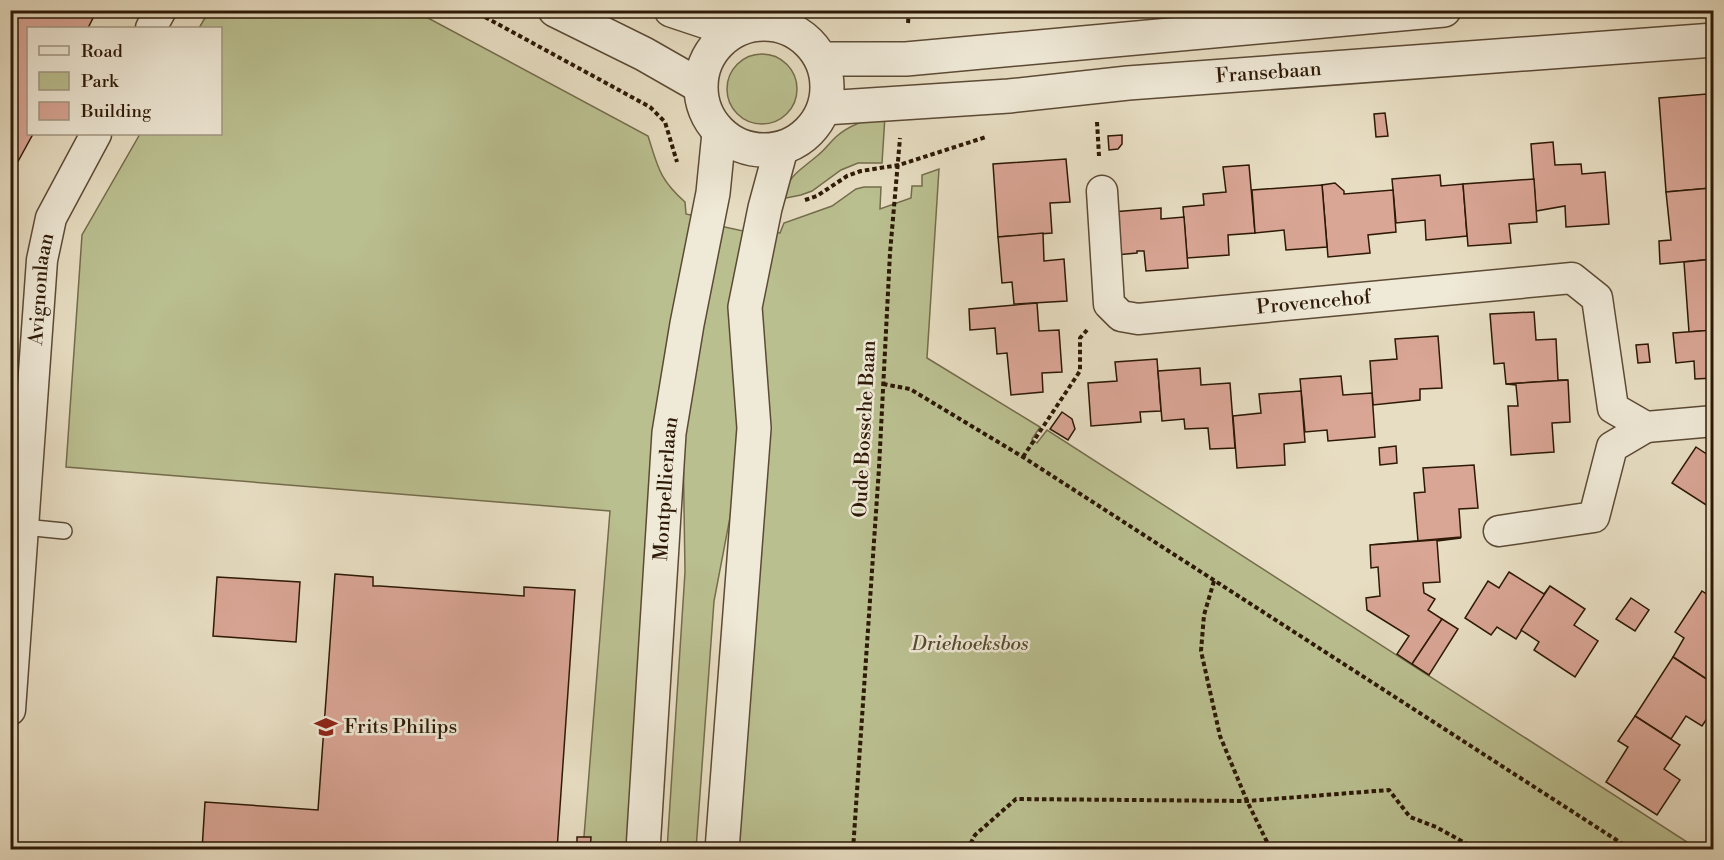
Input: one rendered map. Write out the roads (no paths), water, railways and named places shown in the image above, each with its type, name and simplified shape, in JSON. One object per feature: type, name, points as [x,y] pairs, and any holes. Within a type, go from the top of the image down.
[{"type":"street","points":[[152,27],[161,10]]},
{"type":"street","points":[[555,10],[644,54],[700,86]]},
{"type":"street","points":[[671,10],[734,31]]},
{"type":"street","points":[[821,59],[906,59],[1444,10]]},
{"type":"street","points":[[773,24],[792,31],[809,43],[821,59],[826,75],[827,92],[824,108],[814,126],[799,140],[781,148],[759,151],[737,145],[719,133],[709,119],[702,104],[700,86],[702,70],[709,54],[720,41],[734,31],[753,25],[773,24]]},
{"type":"street","name":"Fransebaan","points":[[824,108],[1009,96],[1128,83],[1713,40]]},
{"type":"street","name":"Montpellierlaan","points":[[643,849],[669,434],[687,324],[713,193],[719,133]]},
{"type":"street","name":"Avignonlaan","points":[[10,710],[24,527],[21,418],[42,260],[51,218],[95,135]]},
{"type":"street","points":[[722,849],[754,428],[745,307],[765,207],[781,148]]},
{"type":"street","name":"Provencehof","points":[[1101,191],[1109,304],[1121,316],[1138,319],[1572,278],[1597,298],[1613,408],[1612,447],[1593,518],[1499,531]]},
{"type":"street","points":[[1613,408],[1646,427]]},
{"type":"street","points":[[1612,447],[1646,427],[1713,421]]},
{"type":"lane","points":[[24,527],[64,531]]},
{"type":"place","name":"Frits Philips","points":[[326,727]]},
{"type":"park label","name":"Driehoeksbos","points":[[970,644]]}]
